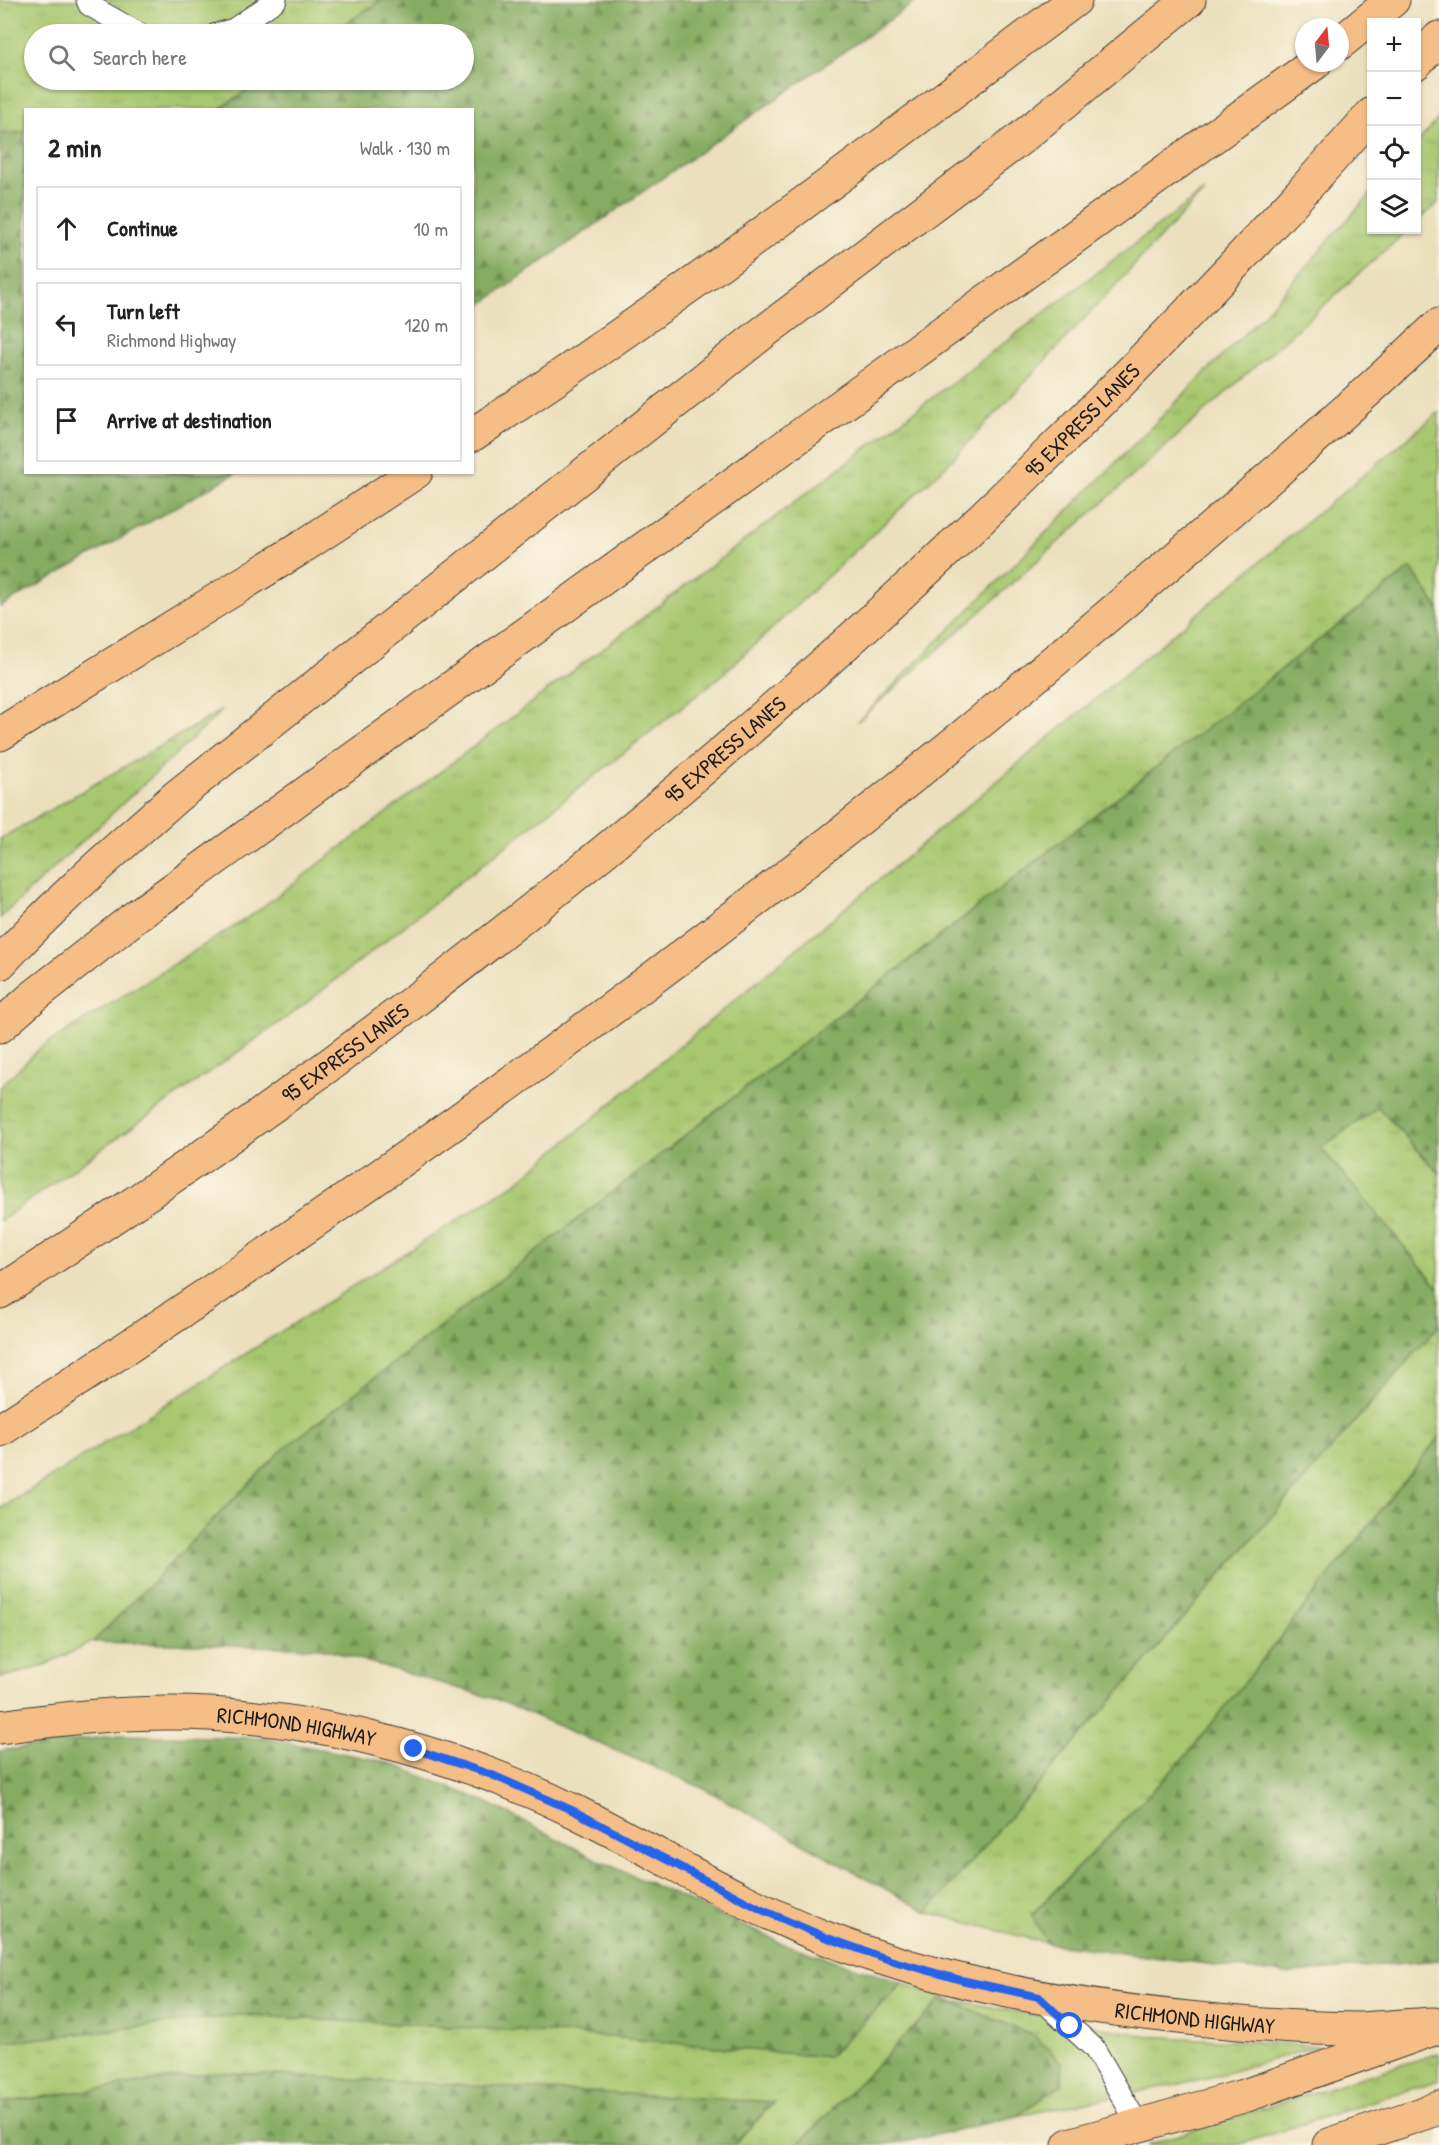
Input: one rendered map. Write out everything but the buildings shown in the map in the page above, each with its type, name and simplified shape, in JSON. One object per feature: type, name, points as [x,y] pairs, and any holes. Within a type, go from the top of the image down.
[{"type":"main road","points":[[474,434],[540,391],[770,229],[1075,0]]},
{"type":"main road","points":[[0,963],[105,859],[177,796],[760,335],[1021,138],[1189,0]]},
{"type":"main road","points":[[1349,37],[1393,0]]},
{"type":"main road","points":[[1421,58],[1439,38]]},
{"type":"main road","points":[[0,1026],[33,997],[139,914],[1303,72]]},
{"type":"main road","name":"95 EXPRESS LANES","points":[[0,1292],[191,1164],[358,1043],[606,850],[716,756],[828,659],[1042,460],[1154,348],[1304,190],[1367,119]]},
{"type":"main road","points":[[0,1430],[289,1240],[432,1141],[576,1037],[796,870],[1015,694],[1232,511],[1439,325]]},
{"type":"main road","points":[[0,734],[299,549],[413,474]]},
{"type":"main road","name":"RICHMOND HIGHWAY","points":[[0,1727],[72,1717],[138,1713],[208,1713],[279,1720],[330,1729],[414,1749],[492,1775],[574,1811],[762,1910],[825,1937],[890,1960],[961,1980],[1039,1997],[1136,2013],[1243,2024],[1359,2029],[1439,2025]]},
{"type":"main road","points":[[1069,2145],[1247,2095],[1439,2025]]},
{"type":"main road","points":[[1329,2145],[1439,2108]]},
{"type":"lane","points":[[87,0],[88,5],[122,24]]},
{"type":"lane","points":[[241,24],[276,0]]},
{"type":"lane","points":[[1039,1997],[1094,2048],[1139,2126]]},
{"type":"green space","points":[[0,0],[381,0],[345,24],[24,24],[24,90],[248,90],[221,108],[24,108],[24,132],[0,134]]},
{"type":"green space","points":[[381,0],[918,0],[474,309],[474,108],[221,108],[248,90],[474,90],[474,24],[345,24]]},
{"type":"green space","points":[[1439,118],[1439,202],[1421,218],[1421,180],[1421,138]]},
{"type":"green space","points":[[24,132],[24,474],[234,474],[0,607],[0,134]]},
{"type":"green space","points":[[1204,191],[947,465],[720,677],[304,1005],[0,1221],[0,1087],[40,1048],[252,915]]},
{"type":"green space","points":[[1367,198],[1367,234],[1404,234],[857,722],[1262,316]]},
{"type":"green space","points":[[1439,412],[1439,610],[1411,568],[281,1451],[93,1642],[41,1667],[0,1678],[0,1509],[516,1183]]},
{"type":"green space","points":[[1411,568],[1439,610],[1439,1173],[1378,1107],[1321,1148],[1439,1288],[1439,1325],[927,1912],[705,1789],[498,1700],[321,1648],[93,1642],[281,1451]]},
{"type":"green space","points":[[224,709],[0,918],[0,839]]},
{"type":"green space","points":[[1378,1107],[1439,1173],[1439,1288],[1321,1148]]},
{"type":"green space","points":[[1439,1325],[1439,1437],[1186,1756],[1032,1914],[1047,1943],[927,1912]]},
{"type":"green space","points":[[1439,1437],[1439,1960],[1283,1974],[1047,1943],[1032,1915],[1186,1756]]},
{"type":"green space","points":[[119,1735],[263,1738],[387,1762],[486,1802],[598,1860],[784,1944],[903,1983],[828,2057],[576,2034],[239,2015],[0,2043],[0,1751]]},
{"type":"green space","points":[[903,1983],[943,1998],[797,2145],[733,2145],[774,2103],[217,2072],[0,2103],[0,2043],[239,2015],[576,2034],[828,2057]]},
{"type":"green space","points":[[943,1998],[1148,2036],[1319,2046],[1212,2077],[1017,2116],[1062,2085]]},
{"type":"green space","points":[[943,1998],[1033,2035],[1062,2062],[1062,2085],[1017,2116],[909,2141],[881,2145],[797,2145]]},
{"type":"green space","points":[[1439,2053],[1439,2080],[1237,2145],[1147,2145]]},
{"type":"green space","points":[[217,2072],[774,2102],[733,2145],[0,2145],[0,2103]]},
{"type":"route","points":[[414,1749],[492,1775],[574,1811],[762,1910],[825,1937],[890,1960],[961,1980],[1039,1997],[1070,2026]]}]
